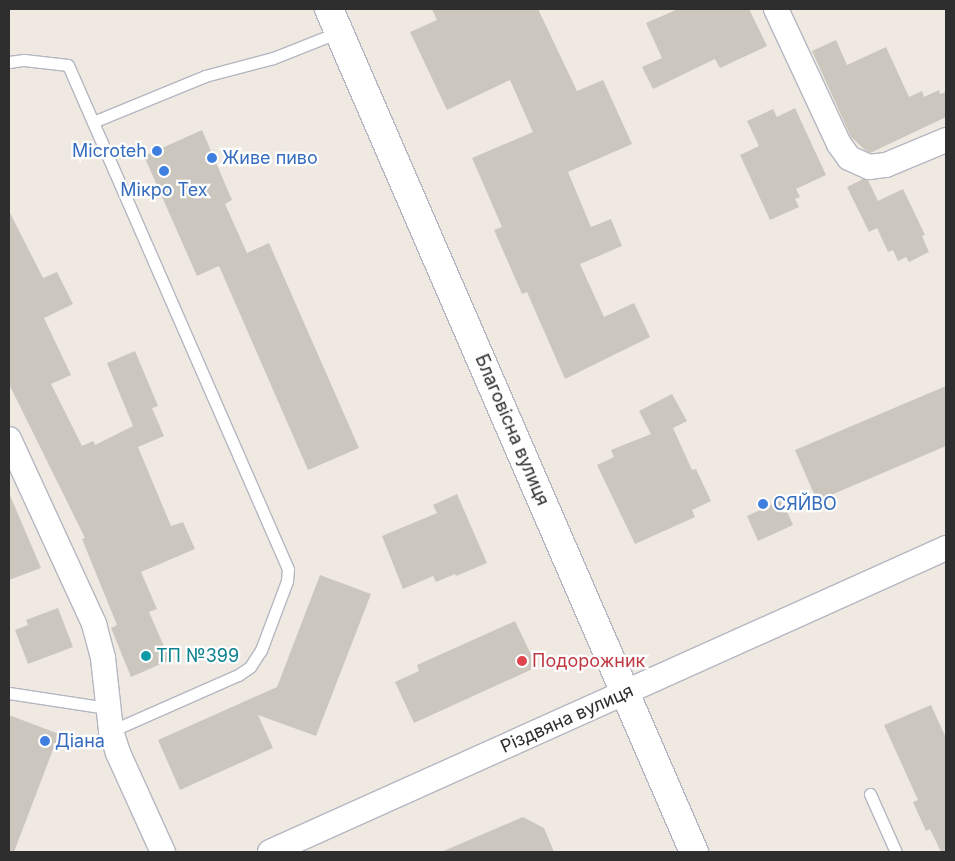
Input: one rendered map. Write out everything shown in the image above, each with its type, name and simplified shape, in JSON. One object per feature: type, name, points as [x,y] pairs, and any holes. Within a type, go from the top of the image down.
[{"type":"main road","name":"Благовісна вулиця","points":[[334,20],[694,852]]},
{"type":"street","points":[[776,9],[838,144],[849,158],[869,167],[886,165],[946,140]]},
{"type":"street","points":[[9,439],[94,624],[103,658],[111,731],[118,753],[164,852]]},
{"type":"street","name":"Різдвяна вулиця","points":[[270,852],[946,548]]},
{"type":"lane","points":[[93,122],[205,76],[273,58],[334,20]]},
{"type":"lane","points":[[9,62],[24,60],[68,65],[287,566],[288,573],[261,650],[250,667],[238,675],[111,731]]},
{"type":"lane","points":[[9,693],[107,708]]},
{"type":"lane","points":[[870,794],[896,852]]},
{"type":"building","points":[[432,9],[538,9],[577,91],[603,80],[632,144],[568,172],[591,227],[611,219],[622,246],[580,264],[604,317],[634,303],[650,337],[565,379],[527,292],[522,294],[494,230],[502,227],[472,158],[533,132],[510,80],[447,110],[410,32],[437,20]]},
{"type":"building","points":[[678,9],[749,9],[767,46],[720,68],[715,59],[653,89],[642,67],[662,58],[646,23]]},
{"type":"building","points":[[836,40],[847,65],[886,47],[909,97],[922,91],[924,97],[939,90],[940,94],[946,92],[946,117],[870,153],[865,150],[851,137],[812,51]]},
{"type":"building","points":[[795,108],[826,175],[796,189],[800,197],[795,199],[799,207],[770,220],[740,155],[759,146],[747,121],[773,109],[777,117]]},
{"type":"building","points":[[202,130],[232,200],[225,204],[247,253],[269,243],[359,448],[308,470],[219,266],[197,276],[144,156]]},
{"type":"building","points":[[863,179],[868,180],[878,201],[903,189],[925,235],[922,236],[929,252],[909,262],[906,257],[898,261],[893,250],[888,252],[877,228],[869,232],[847,187]]},
{"type":"building","points":[[9,211],[43,278],[57,272],[73,304],[44,318],[71,375],[51,384],[82,446],[93,441],[95,445],[133,426],[107,363],[135,351],[158,406],[152,408],[164,436],[138,447],[171,526],[183,522],[195,549],[141,572],[157,609],[149,612],[170,660],[131,677],[111,628],[117,625],[82,539],[85,538],[9,384]]},
{"type":"building","points":[[946,386],[946,446],[817,501],[795,450]]},
{"type":"building","points":[[672,394],[687,421],[673,428],[692,470],[696,469],[711,501],[692,510],[695,517],[635,544],[597,465],[614,457],[611,450],[651,434],[639,411]]},
{"type":"building","points":[[9,493],[41,568],[9,580]]},
{"type":"building","points":[[457,494],[487,563],[436,582],[433,576],[403,589],[382,536],[437,513],[433,505]]},
{"type":"building","points":[[782,500],[793,525],[758,541],[747,516]]},
{"type":"building","points":[[320,575],[371,594],[316,736],[258,715],[273,748],[180,790],[158,740],[277,687]]},
{"type":"building","points":[[58,608],[73,647],[28,664],[15,630],[28,625],[26,620]]},
{"type":"building","points":[[515,621],[537,667],[414,723],[395,682],[419,671],[417,665]]},
{"type":"building","points":[[931,705],[946,738],[946,852],[941,852],[930,829],[926,831],[913,802],[918,800],[884,725]]},
{"type":"building","points":[[9,715],[59,734],[14,852],[9,852]]},
{"type":"building","points":[[523,817],[544,828],[554,852],[441,852]]},
{"type":"place","name":"Microteh","points":[[157,151]]},
{"type":"place","name":"Живе пиво","points":[[212,158]]},
{"type":"place","name":"Мікро Тех","points":[[164,171]]},
{"type":"place","name":"СЯЙВО","points":[[763,504]]},
{"type":"place","name":"ТП №399","points":[[146,656]]},
{"type":"place","name":"Подорожник","points":[[522,661]]},
{"type":"place","name":"Діана","points":[[45,741]]}]
